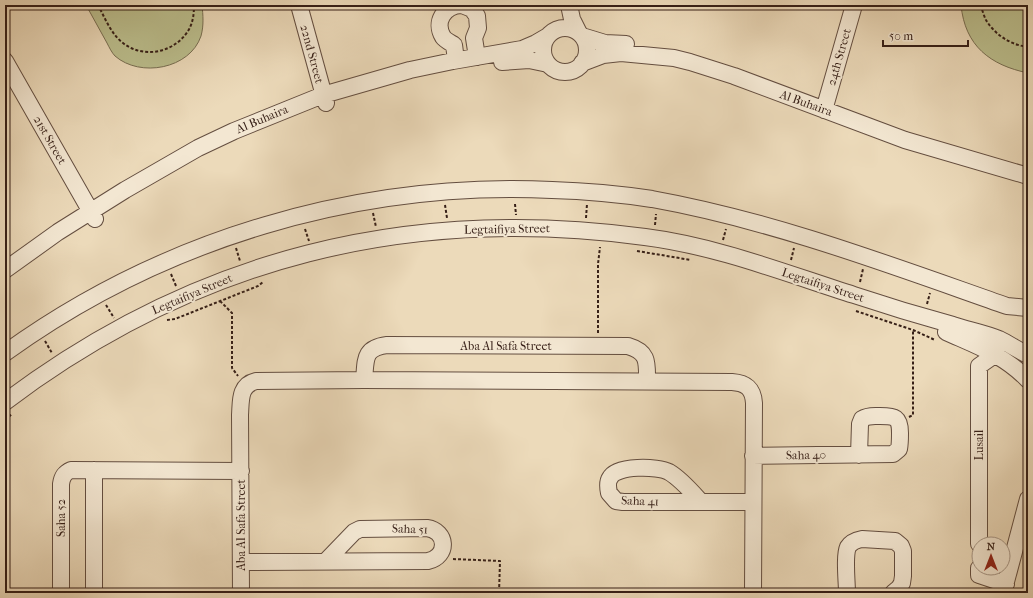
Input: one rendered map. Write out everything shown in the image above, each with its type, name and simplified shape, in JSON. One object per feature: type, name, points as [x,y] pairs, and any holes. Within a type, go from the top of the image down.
[{"type":"street","name":"22nd Street","points":[[300,5],[325,99]]},
{"type":"street","points":[[454,64],[454,45],[444,38],[440,20],[445,10],[454,5],[462,5],[472,9],[477,16],[478,28],[474,38],[477,56]]},
{"type":"street","points":[[548,64],[545,59],[543,45],[558,19],[562,5]]},
{"type":"street","points":[[569,5],[572,19],[586,45],[587,50],[585,59],[582,63]]},
{"type":"street","name":"24th Street","points":[[826,105],[854,5]]},
{"type":"street","name":"Al Buhaira","points":[[454,64],[477,56],[522,49],[536,43],[556,30],[565,28],[570,29],[580,35],[605,43],[648,46],[685,56]]},
{"type":"street","name":"Al Buhaira","points":[[5,270],[92,215],[161,168],[206,149],[274,114],[325,99],[379,78],[454,64],[529,60],[548,64],[555,70],[565,72],[575,70],[582,63],[604,55],[621,54],[685,56],[715,60],[826,105],[905,140],[1028,176]]},
{"type":"street","name":"21st Street","points":[[5,61],[92,215]]},
{"type":"street","name":"Al Buhaira","points":[[826,105],[1028,166]]},
{"type":"street","points":[[5,353],[58,317],[99,294],[142,272],[189,251],[232,236],[301,215],[371,200],[442,192],[514,189],[587,191],[658,200],[729,216],[866,256],[1028,312]]},
{"type":"street","name":"Al Buhaira","points":[[5,282],[92,215]]},
{"type":"street","name":"Legtaifiya Street","points":[[11,407],[59,363],[119,327],[181,297],[244,272],[312,252],[378,238],[449,230],[517,227],[546,228],[653,238],[738,257],[787,274],[854,303],[880,304],[924,317],[997,346],[1028,355]]},
{"type":"street","points":[[880,304],[997,346],[1028,380]]},
{"type":"street","points":[[1007,306],[1028,308]]},
{"type":"street","points":[[997,346],[1016,342],[1028,347]]},
{"type":"street","name":"Aba Al Safa Street","points":[[364,380],[368,353],[377,346],[628,346],[637,348],[643,354],[647,363],[647,382]]},
{"type":"street","name":"Lusail","points":[[979,536],[979,366],[997,346]]},
{"type":"street","points":[[246,386],[256,381],[364,380],[739,382],[746,385],[753,394],[753,593]]},
{"type":"street","name":"Aba Al Safa Street","points":[[241,593],[240,400],[246,386]]},
{"type":"street","points":[[859,455],[860,424],[862,419],[871,416],[890,416],[895,417],[898,421]]},
{"type":"street","name":"Saha 40","points":[[753,456],[893,454],[899,449],[900,425],[898,421]]},
{"type":"street","name":"Saha 41","points":[[702,502],[674,475],[667,471],[658,469],[622,469],[612,474],[609,481],[609,493],[616,501],[623,502],[702,502],[753,502]]},
{"type":"street","name":"Saha 52","points":[[61,593],[61,484],[62,478],[66,473],[71,470],[241,471]]},
{"type":"street","points":[[94,470],[94,593]]},
{"type":"street","points":[[979,576],[1004,589],[1028,499]]},
{"type":"street","name":"Saha 51","points":[[326,561],[354,532],[367,528],[431,528],[440,534],[443,546],[441,553],[436,558]]},
{"type":"street","points":[[847,593],[848,547],[856,540],[862,539],[895,541],[901,546],[902,583],[893,593]]},
{"type":"street","points":[[241,562],[428,561],[436,558]]},
{"type":"path","points":[[98,5],[113,34],[123,44],[136,50],[151,52],[165,50],[178,43],[188,32],[193,18],[194,5]]},
{"type":"path","points":[[981,5],[986,20],[996,33],[1010,43],[1028,47]]},
{"type":"path","points":[[514,189],[517,227]]},
{"type":"path","points":[[586,231],[587,191]]},
{"type":"path","points":[[442,192],[449,230]]},
{"type":"path","points":[[371,200],[378,238]]},
{"type":"path","points":[[653,238],[658,200]]},
{"type":"path","points":[[301,215],[312,252]]},
{"type":"path","points":[[720,253],[729,216]]},
{"type":"path","points":[[232,236],[244,272]]},
{"type":"path","points":[[787,274],[797,236]]},
{"type":"path","points":[[598,346],[598,264],[600,247]]},
{"type":"path","points":[[630,250],[695,261]]},
{"type":"path","points":[[866,256],[854,303],[941,343]]},
{"type":"path","points":[[166,262],[181,297]]},
{"type":"path","points":[[924,317],[934,280]]},
{"type":"path","points":[[163,321],[175,319],[258,286],[265,281]]},
{"type":"path","points":[[99,294],[119,327]]},
{"type":"path","points":[[220,301],[232,313],[232,368],[246,386]]},
{"type":"path","points":[[38,330],[59,363]]},
{"type":"path","points":[[898,421],[913,415],[913,330]]},
{"type":"path","points":[[5,420],[11,407]]},
{"type":"path","points":[[436,558],[500,561],[500,593]]},
{"type":"green space","points":[[86,5],[202,5],[203,24],[201,36],[195,47],[176,63],[163,67],[137,67],[125,63],[114,55]]},
{"type":"green space","points":[[961,5],[1028,5],[1028,73],[1002,65],[991,59],[982,51],[968,32],[963,19]]}]
